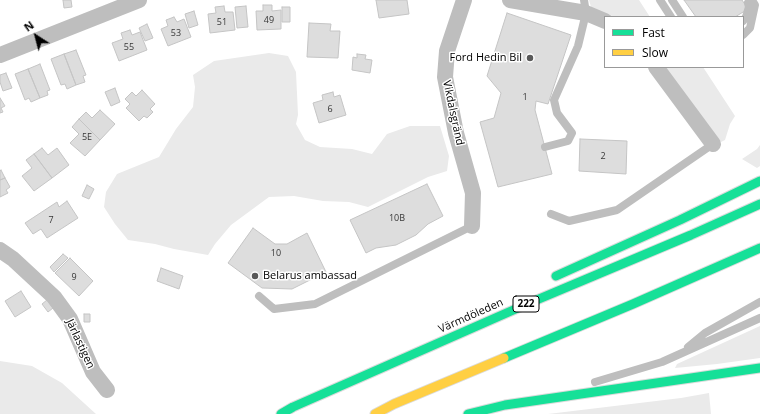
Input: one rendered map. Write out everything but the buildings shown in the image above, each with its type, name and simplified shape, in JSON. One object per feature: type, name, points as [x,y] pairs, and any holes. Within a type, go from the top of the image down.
[{"type":"highway","points":[[550,279],[680,220],[760,181]]},
{"type":"highway","name":"Värmdöleden","points":[[280,414],[527,304],[691,235],[760,204]]},
{"type":"highway","points":[[375,414],[394,404],[633,304],[760,248]]},
{"type":"highway","points":[[293,407],[392,354]]},
{"type":"highway","points":[[468,414],[505,405],[760,368]]},
{"type":"street","points":[[0,55],[139,0]]},
{"type":"street","name":"Vikdalsgränd","points":[[464,0],[447,51],[445,77],[455,126],[473,193],[472,226]]},
{"type":"street","points":[[510,0],[585,6],[604,19]]},
{"type":"street","points":[[657,68],[713,144]]},
{"type":"street","name":"Järlastigen","points":[[0,250],[13,259],[54,298],[70,319],[93,372],[107,390]]},
{"type":"lane","points":[[660,0],[670,16]]},
{"type":"lane","points":[[672,0],[682,16]]},
{"type":"lane","points":[[744,19],[749,7],[747,0]]},
{"type":"lane","points":[[744,34],[750,28],[755,5],[752,0]]},
{"type":"lane","points":[[545,147],[568,141],[572,133],[557,113],[554,100],[578,46],[585,6]]},
{"type":"lane","points":[[551,214],[569,221],[617,210],[713,144]]},
{"type":"lane","points":[[259,296],[274,309],[315,304],[472,226]]},
{"type":"lane","points":[[682,353],[705,332],[760,302]]},
{"type":"lane","points":[[505,405],[600,381],[662,362],[760,318]]},
{"type":"shaded area","points":[[589,0],[639,0],[649,16],[608,16],[591,7]]},
{"type":"shaded area","points":[[269,53],[288,56],[296,72],[298,115],[296,124],[305,140],[320,147],[352,149],[372,154],[387,134],[410,126],[440,126],[449,156],[447,171],[428,177],[368,207],[349,202],[323,201],[294,196],[269,197],[231,225],[208,255],[128,240],[104,207],[106,192],[117,174],[159,157],[176,129],[193,107],[195,87],[193,75],[214,61]]},
{"type":"shaded area","points":[[665,68],[704,68],[735,116],[730,124],[725,140],[721,142]]},
{"type":"shaded area","points":[[760,145],[760,166],[757,168],[742,159],[757,149]]},
{"type":"shaded area","points":[[760,326],[760,358],[675,368],[677,364]]},
{"type":"shaded area","points":[[0,361],[32,366],[62,383],[96,414],[0,414]]},
{"type":"shaded area","points":[[709,393],[711,414],[548,414],[681,398]]},
{"type":"traffic: fast","points":[[556,276],[680,220],[760,181]]},
{"type":"traffic: fast","points":[[281,414],[293,407],[527,304],[691,235],[760,204]]},
{"type":"traffic: fast","points":[[504,358],[633,304],[760,248]]},
{"type":"traffic: fast","points":[[468,414],[505,405],[760,368]]},
{"type":"traffic: slow","points":[[375,414],[394,404],[504,358]]},
{"type":"place","name":"Ford Hedin Bil","points":[[530,58]]},
{"type":"place","name":"Belarus ambassad","points":[[255,276]]}]
